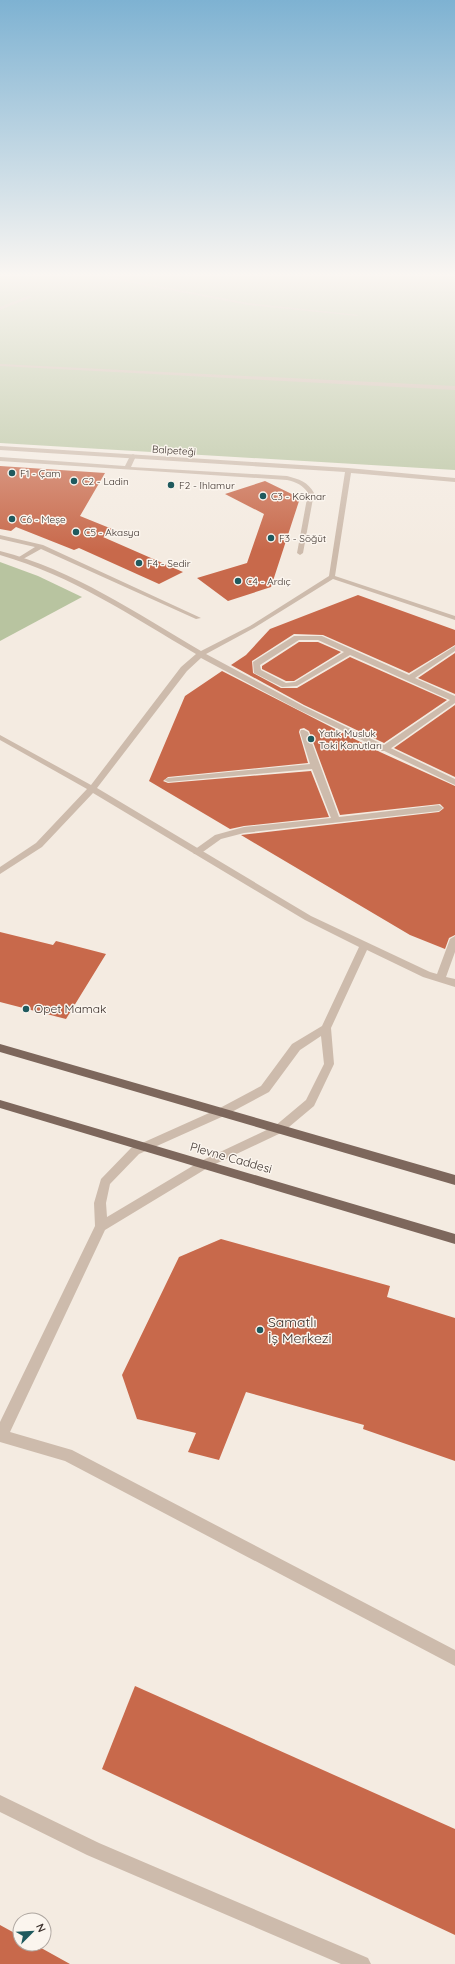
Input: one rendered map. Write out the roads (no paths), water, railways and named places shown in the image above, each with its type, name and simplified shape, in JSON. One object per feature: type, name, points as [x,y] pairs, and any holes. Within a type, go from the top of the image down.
[{"type":"main road","points":[[0,1048],[455,1180]]},
{"type":"main road","name":"Plevne Caddesi","points":[[0,1104],[455,1238]]},
{"type":"street","points":[[33,367],[455,388]]},
{"type":"street","name":"Balpeteği","points":[[0,448],[348,470],[455,480]]},
{"type":"street","points":[[127,468],[133,456]]},
{"type":"street","points":[[0,459],[287,478],[299,481],[308,487],[311,493],[300,553]]},
{"type":"street","points":[[0,871],[39,845],[92,789],[184,668],[201,654],[269,617],[332,577],[348,470]]},
{"type":"street","points":[[0,538],[41,546],[198,618]]},
{"type":"street","points":[[21,558],[41,546]]},
{"type":"street","points":[[0,553],[21,558],[97,592],[201,654],[276,696],[455,782]]},
{"type":"street","points":[[332,577],[455,618]]},
{"type":"street","points":[[350,652],[297,684],[285,685],[257,671],[256,664],[296,638],[319,638],[455,699],[384,749]]},
{"type":"street","points":[[410,678],[455,648]]},
{"type":"street","points":[[304,732],[315,766],[336,820]]},
{"type":"street","points":[[0,737],[92,789],[308,918],[427,975],[455,984]]},
{"type":"street","points":[[168,780],[315,766]]},
{"type":"street","points":[[197,852],[218,837],[244,830],[439,808]]},
{"type":"street","points":[[440,979],[455,939]]},
{"type":"street","points":[[100,1226],[205,1164],[279,1129],[310,1103],[329,1064],[326,1028],[365,946]]},
{"type":"street","points":[[326,1028],[296,1047],[265,1090],[222,1112],[135,1151],[105,1182],[100,1203],[100,1226],[0,1435],[36,1447],[68,1455],[455,1658]]},
{"type":"street","points":[[0,1803],[93,1848],[362,1964]]},
{"type":"place","name":"F1 - Çam","points":[[12,473]]},
{"type":"place","name":"C2 - Ladin","points":[[74,481]]},
{"type":"place","name":"F2 - Ihlamur","points":[[171,485]]},
{"type":"place","name":"C3 - Köknar","points":[[263,496]]},
{"type":"place","name":"C6 - Meşe","points":[[12,519]]},
{"type":"place","name":"C5 - Akasya","points":[[76,532]]},
{"type":"place","name":"F3 - Söğüt","points":[[271,538]]},
{"type":"place","name":"F4 - Sedir","points":[[139,563]]},
{"type":"place","name":"C4 - Ardıç","points":[[238,581]]},
{"type":"place","name":"Yatık Musluk Toki Konutları","points":[[311,739]]},
{"type":"place","name":"Opet Mamak","points":[[26,1009]]},
{"type":"place","name":"Samatlı İş Merkezi","points":[[260,1330]]}]
